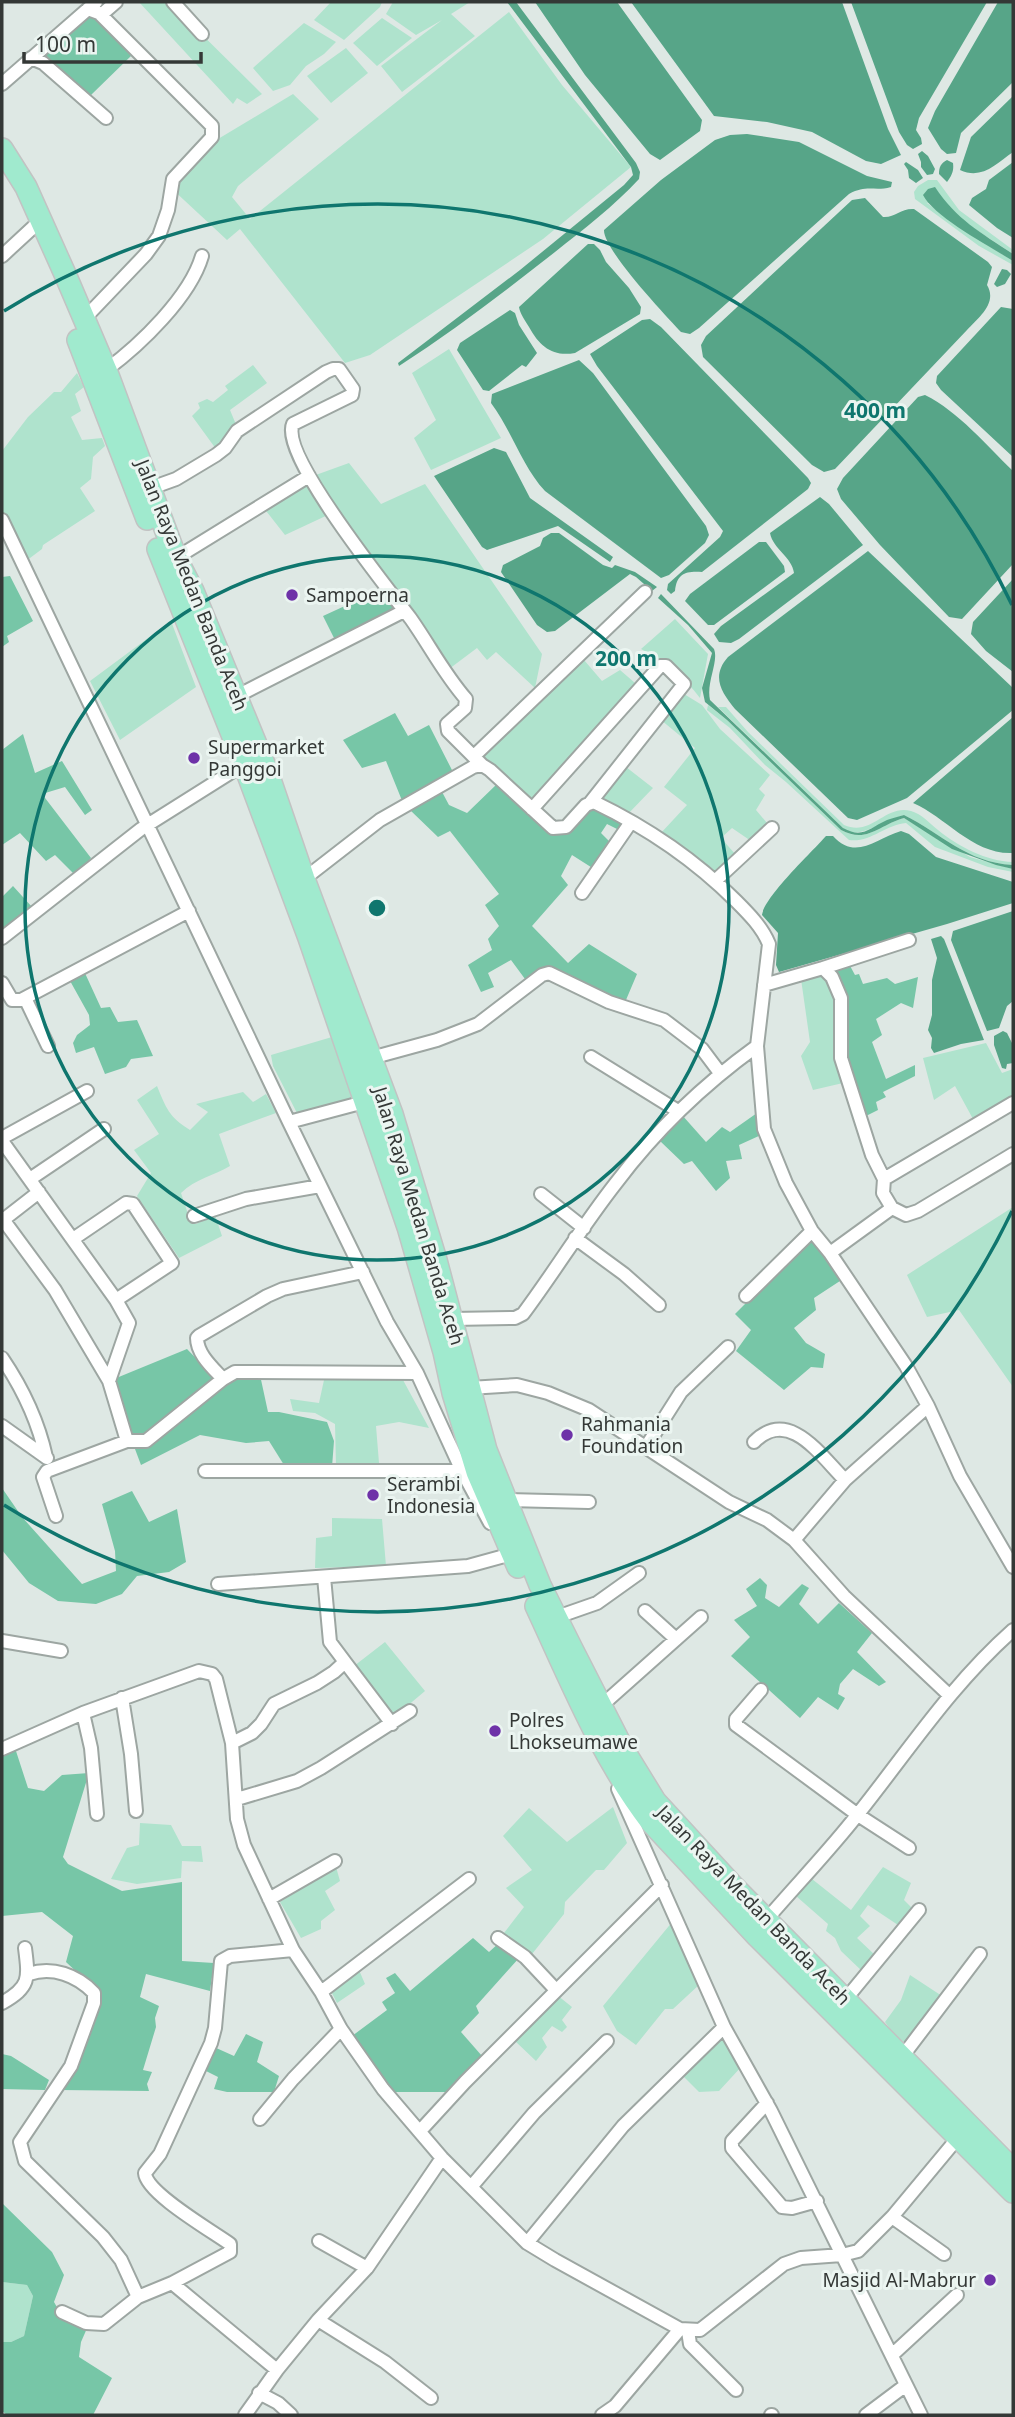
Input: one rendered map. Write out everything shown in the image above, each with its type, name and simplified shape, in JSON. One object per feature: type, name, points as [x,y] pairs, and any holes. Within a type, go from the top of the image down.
[{"type":"highway","name":"Jalan Raya Medan Banda Aceh","points":[[2,149],[26,187],[37,224],[304,879],[371,1059],[376,1099],[453,1393],[512,1554],[655,1801],[679,1830],[902,2057],[1013,2192]]},
{"type":"highway","name":"Jalan Raya Medan Banda Aceh","points":[[2,172],[37,224],[106,370],[176,558],[237,696],[253,759],[309,938],[376,1099],[409,1167],[486,1450],[487,1489],[540,1585],[551,1622],[593,1729],[635,1801],[679,1853],[757,1936],[963,2132],[1013,2170]]},
{"type":"street","points":[[2,85],[37,60],[95,10],[116,2]]},
{"type":"street","points":[[173,2],[202,34]]},
{"type":"street","points":[[83,320],[146,254],[159,236],[169,210],[173,179],[212,137],[213,132],[212,126],[95,10]]},
{"type":"street","points":[[37,60],[106,118]]},
{"type":"street","points":[[2,256],[37,224]]},
{"type":"street","points":[[106,370],[150,332],[193,278],[202,256]]},
{"type":"street","points":[[151,488],[176,479],[216,455],[225,448],[237,431],[291,394],[336,368],[353,389],[352,396],[293,424],[291,434],[309,476],[342,526],[404,611],[443,671],[466,699],[464,708],[446,726],[453,738],[478,761],[550,826],[559,829],[566,827],[590,803],[684,684],[666,666],[660,666],[532,809]]},
{"type":"street","points":[[176,558],[309,476]]},
{"type":"street","points":[[2,520],[387,1322],[487,1489]]},
{"type":"street","points":[[304,879],[380,820],[473,767],[645,593]]},
{"type":"street","points":[[237,696],[404,611]]},
{"type":"street","points":[[2,938],[148,824],[253,759]]},
{"type":"street","points":[[590,803],[594,802],[674,848],[715,881],[765,933],[769,948],[757,1046],[764,1129],[786,1183],[812,1231],[830,1253],[906,1366],[928,1406],[960,1476],[1013,1567]]},
{"type":"street","points":[[582,893],[631,822]]},
{"type":"street","points":[[715,881],[772,828]]},
{"type":"street","points":[[2,983],[12,1000],[25,998],[189,911]]},
{"type":"street","points":[[765,985],[909,940]]},
{"type":"street","points":[[823,968],[832,977],[841,998],[840,1045],[845,1073],[872,1155],[884,1179],[883,1193],[892,1208],[906,1215],[918,1212],[1013,1154]]},
{"type":"street","points":[[371,1059],[437,1040],[478,1024],[542,975],[549,973],[608,1002],[664,1020],[702,1049],[720,1073]]},
{"type":"street","points":[[25,998],[48,1046]]},
{"type":"street","points":[[452,1319],[520,1316],[614,1184],[678,1111],[720,1073],[757,1046]]},
{"type":"street","points":[[591,1057],[678,1111]]},
{"type":"street","points":[[87,1091],[2,1140],[116,1300],[130,1327],[108,1381]]},
{"type":"street","points":[[289,1122],[376,1099]]},
{"type":"street","points":[[884,1179],[1013,1103]]},
{"type":"street","points":[[30,1179],[104,1129]]},
{"type":"street","points":[[194,1216],[246,1199],[320,1186]]},
{"type":"street","points":[[39,1192],[3,1219],[55,1290],[108,1381],[127,1441]]},
{"type":"street","points":[[541,1194],[659,1305]]},
{"type":"street","points":[[73,1239],[126,1203],[132,1204],[172,1263],[116,1300]]},
{"type":"street","points":[[830,1253],[892,1208]]},
{"type":"street","points":[[746,1296],[812,1231]]},
{"type":"street","points":[[223,1379],[204,1358],[197,1344],[199,1335],[283,1289],[363,1272]]},
{"type":"street","points":[[646,1447],[681,1392],[728,1347]]},
{"type":"street","points":[[2,1358],[18,1381],[40,1428],[49,1462],[43,1477],[56,1516]]},
{"type":"street","points":[[49,1462],[127,1441],[146,1441],[223,1379],[242,1371],[417,1373]]},
{"type":"street","points":[[469,1388],[517,1385],[548,1392],[589,1410],[729,1502],[767,1520],[794,1540],[844,1596],[948,1695]]},
{"type":"street","points":[[794,1540],[845,1480],[928,1406]]},
{"type":"street","points":[[2,1426],[49,1462]]},
{"type":"street","points":[[754,1442],[764,1432],[772,1429],[791,1430],[845,1480]]},
{"type":"street","points":[[205,1471],[487,1489],[589,1502]]},
{"type":"street","points":[[218,1584],[468,1566],[512,1554]]},
{"type":"street","points":[[551,1622],[597,1603],[639,1573]]},
{"type":"street","points":[[324,1577],[330,1642],[391,1724]]},
{"type":"street","points":[[645,1611],[677,1639]]},
{"type":"street","points":[[601,1706],[701,1617]]},
{"type":"street","points":[[767,1919],[858,1815],[948,1695],[989,1651],[1013,1630]]},
{"type":"street","points":[[2,1642],[61,1651]]},
{"type":"street","points":[[232,1742],[252,1733],[274,1704],[317,1683],[345,1662]]},
{"type":"street","points":[[2,1749],[122,1698],[199,1671],[212,1674],[216,1679],[232,1742],[237,1819],[244,1845],[293,1950],[321,1992],[341,2029],[383,2089],[442,2158],[527,2243],[591,2282],[684,2330],[701,2330],[784,2264],[801,2258],[858,2251],[892,2217],[963,2132]]},
{"type":"street","points":[[761,1690],[736,1719],[736,1725],[858,1815],[909,1848]]},
{"type":"street","points":[[122,1698],[136,1811]]},
{"type":"street","points":[[237,1799],[298,1780],[410,1711]]},
{"type":"street","points":[[83,1713],[91,1748],[97,1814]]},
{"type":"street","points":[[612,1763],[617,1786],[724,2027],[817,2201],[921,2415]]},
{"type":"street","points":[[269,1899],[335,1861]]},
{"type":"street","points":[[321,1992],[469,1879]]},
{"type":"street","points":[[420,2131],[662,1885]]},
{"type":"street","points":[[845,2000],[919,1910]]},
{"type":"street","points":[[498,1938],[525,1957],[556,1990]]},
{"type":"street","points":[[2,2003],[24,1988],[29,1974],[25,1948]]},
{"type":"street","points":[[62,2312],[86,2323],[104,2324],[138,2297],[172,2283],[230,2252],[232,2248],[228,2242],[165,2200],[147,2182],[145,2176],[160,2154],[211,2043],[215,2028],[219,1966],[225,1957],[230,1955],[293,1950]]},
{"type":"street","points":[[902,2057],[979,1954]]},
{"type":"street","points":[[29,1974],[38,1971],[59,1972],[86,1983],[94,1993],[89,2020],[71,2066],[32,2121],[20,2142],[21,2151],[25,2161],[103,2237],[121,2260],[138,2297]]},
{"type":"street","points":[[527,2243],[623,2126],[724,2027]]},
{"type":"street","points":[[260,2119],[293,2079],[341,2029]]},
{"type":"street","points":[[471,2187],[534,2113],[607,2041]]},
{"type":"street","points":[[767,2103],[732,2141],[732,2148],[782,2207],[792,2208],[817,2201]]},
{"type":"street","points":[[244,2415],[318,2320],[367,2268],[442,2158]]},
{"type":"street","points":[[892,2217],[944,2254]]},
{"type":"street","points":[[319,2241],[367,2268]]},
{"type":"street","points":[[172,2283],[277,2370]]},
{"type":"street","points":[[892,2355],[957,2295]]},
{"type":"street","points":[[318,2320],[384,2362],[431,2398]]},
{"type":"street","points":[[684,2330],[690,2344],[736,2390]]},
{"type":"street","points":[[602,2415],[615,2406],[684,2330]]},
{"type":"street","points":[[866,2415],[906,2385]]},
{"type":"street","points":[[259,2393],[278,2403],[291,2415]]},
{"type":"shaded area","points":[[139,2],[169,2],[262,94],[247,104],[237,98],[233,104]]},
{"type":"shaded area","points":[[331,2],[382,2],[380,7],[344,40],[314,20]]},
{"type":"shaded area","points":[[393,2],[470,2],[451,14],[475,36],[402,92],[381,66],[442,20],[416,35],[386,14]]},
{"type":"shaded area","points":[[507,2],[516,2],[636,163],[640,172],[639,179],[598,217],[536,267],[399,366],[398,363],[520,270],[633,175],[631,167]]},
{"type":"shaded area","points":[[535,2],[617,2],[702,120],[700,131],[660,160],[650,154],[585,75]]},
{"type":"shaded area","points":[[631,2],[842,2],[888,129],[901,155],[881,164],[866,161],[812,132],[767,122],[714,116]]},
{"type":"shaded area","points":[[851,2],[987,2],[919,118],[916,130],[922,144],[913,149],[899,132]]},
{"type":"shaded area","points":[[998,2],[1013,2],[1013,82],[961,133],[956,153],[947,154],[928,128],[935,111]]},
{"type":"shaded area","points":[[94,11],[131,56],[91,95],[40,55]]},
{"type":"shaded area","points":[[509,12],[562,85],[631,167],[543,239],[370,355],[345,363],[240,229],[227,240],[170,187],[198,151],[293,94],[319,119],[238,186],[232,197],[250,219]]},
{"type":"shaded area","points":[[382,18],[412,38],[377,66],[353,43]]},
{"type":"shaded area","points":[[304,23],[336,42],[306,66],[290,85],[273,91],[253,68]]},
{"type":"shaded area","points":[[346,48],[368,73],[331,103],[307,76]]},
{"type":"shaded area","points":[[1013,96],[1013,152],[982,172],[968,173],[960,170],[971,137]]},
{"type":"shaded area","points":[[747,134],[799,142],[867,176],[892,182],[891,187],[861,189],[849,194],[699,328],[690,334],[681,332],[613,252],[604,230],[661,180],[715,140],[730,135]]},
{"type":"shaded area","points":[[922,151],[935,169],[933,174],[927,175],[921,167],[918,154]]},
{"type":"shaded area","points":[[947,160],[953,163],[953,166],[947,182],[939,174],[939,169]]},
{"type":"shaded area","points":[[906,162],[918,170],[923,178],[916,183],[909,178],[904,164]]},
{"type":"shaded area","points":[[1013,162],[1013,238],[969,205],[972,198],[986,189],[989,180]]},
{"type":"shaded area","points":[[928,180],[937,180],[959,210],[1013,250],[1013,254],[963,221],[942,198],[927,203],[1013,261],[1013,265],[979,246],[915,199],[914,192],[918,186]]},
{"type":"shaded area","points":[[935,187],[961,217],[1013,254],[1013,261],[964,231],[929,204],[923,195],[928,189]]},
{"type":"shaded area","points":[[865,198],[883,217],[914,209],[988,262],[992,267],[987,285],[990,298],[981,315],[835,469],[824,472],[812,465],[703,357],[701,345],[706,336],[852,200]]},
{"type":"shaded area","points":[[588,244],[594,244],[600,250],[606,262],[629,288],[641,307],[640,314],[575,353],[554,352],[538,340],[519,307]]},
{"type":"shaded area","points":[[1002,269],[1011,274],[1005,284],[997,287],[994,284]]},
{"type":"shaded area","points":[[1001,307],[1013,309],[1013,457],[936,383],[937,376]]},
{"type":"shaded area","points":[[510,310],[515,313],[519,325],[537,353],[526,367],[522,365],[489,391],[483,390],[457,350],[460,343]]},
{"type":"shaded area","points":[[650,319],[661,327],[811,483],[808,489],[702,572],[683,574],[671,594],[667,590],[668,584],[720,537],[723,531],[590,354],[642,320]]},
{"type":"shaded area","points":[[449,349],[501,438],[431,470],[414,438],[436,420],[412,373]]},
{"type":"shaded area","points":[[579,360],[593,373],[706,526],[709,535],[705,543],[669,575],[661,578],[545,491],[530,471],[491,403],[492,394]]},
{"type":"shaded area","points":[[253,365],[267,383],[230,410],[237,427],[216,449],[192,416],[200,408],[198,403],[207,399],[213,402],[228,390],[225,386]]},
{"type":"shaded area","points":[[77,373],[84,387],[75,394],[81,411],[71,417],[82,440],[102,438],[105,446],[93,457],[91,479],[80,488],[95,511],[43,545],[42,549],[26,561],[2,511],[2,451],[28,417],[54,392],[61,392]]},
{"type":"shaded area","points":[[925,395],[961,420],[1013,471],[1013,564],[962,619],[949,617],[880,545],[841,499],[837,489],[843,478],[918,397]]},
{"type":"shaded area","points":[[494,448],[506,452],[530,498],[613,557],[610,562],[558,526],[487,550],[482,547],[434,476]]},
{"type":"shaded area","points":[[349,463],[381,504],[425,484],[542,654],[535,688],[496,652],[487,660],[477,648],[449,669],[313,476]]},
{"type":"shaded area","points":[[308,480],[330,514],[285,535],[263,507]]},
{"type":"shaded area","points":[[820,497],[863,545],[739,639],[731,643],[719,642],[714,634],[721,626],[794,573],[790,562],[775,544],[770,533]]},
{"type":"shaded area","points":[[551,533],[559,533],[603,565],[612,568],[615,565],[635,572],[657,587],[652,591],[630,574],[555,631],[547,632],[537,625],[501,572],[503,565],[540,546],[543,538]]},
{"type":"shaded area","points":[[759,542],[766,542],[784,566],[785,572],[714,625],[708,625],[685,601],[690,594]]},
{"type":"shaded area","points":[[868,551],[1013,688],[1013,710],[907,798],[857,820],[848,818],[735,709],[722,690],[719,677],[728,657]]},
{"type":"shaded area","points":[[10,576],[33,621],[7,636],[9,642],[2,647],[2,577]]},
{"type":"shaded area","points":[[1013,579],[1013,672],[986,651],[971,634],[973,622]]},
{"type":"shaded area","points":[[384,588],[396,610],[336,642],[323,616]]},
{"type":"shaded area","points":[[661,594],[714,649],[710,700],[843,828],[861,832],[904,815],[968,853],[996,863],[1013,865],[1013,869],[996,865],[952,849],[904,818],[866,834],[850,834],[841,830],[705,702],[702,688],[712,653],[688,625],[658,598]]},
{"type":"shaded area","points":[[675,619],[708,654],[700,698],[674,670],[641,649]]},
{"type":"shaded area","points":[[171,621],[196,687],[120,740],[90,681]]},
{"type":"shaded area","points":[[584,660],[602,681],[620,670],[635,683],[531,804],[482,758]]},
{"type":"shaded area","points":[[684,694],[702,705],[720,729],[770,775],[759,789],[765,795],[756,810],[767,823],[751,841],[732,828],[721,838],[736,855],[714,876],[660,834],[687,805],[664,787],[695,748],[661,720]]},
{"type":"shaded area","points":[[708,705],[841,830],[850,834],[866,834],[904,818],[970,857],[1013,869],[1013,872],[988,867],[935,847],[906,823],[864,839],[849,840],[765,765],[730,728],[707,710]]},
{"type":"shaded area","points":[[718,707],[726,707],[748,732],[844,825],[863,827],[894,812],[911,811],[964,847],[983,856],[1013,862],[1013,865],[981,859],[904,815],[852,833],[843,828]]},
{"type":"shaded area","points":[[395,713],[408,736],[429,725],[453,772],[403,803],[386,761],[362,768],[343,740]]},
{"type":"shaded area","points":[[1013,717],[1013,853],[999,852],[972,842],[913,803]]},
{"type":"shaded area","points":[[23,734],[35,773],[62,761],[92,810],[85,815],[65,787],[42,794],[91,858],[76,876],[55,855],[46,861],[20,833],[2,845],[2,750]]},
{"type":"shaded area","points":[[626,767],[653,788],[626,816],[599,799]]},
{"type":"shaded area","points":[[497,784],[561,834],[592,806],[624,821],[619,830],[607,824],[601,833],[611,843],[594,869],[572,855],[561,876],[568,885],[532,926],[568,963],[589,944],[637,974],[623,1007],[545,968],[525,979],[511,960],[488,973],[494,987],[481,992],[468,965],[492,950],[488,939],[499,926],[485,905],[499,894],[450,831],[438,837],[410,810],[441,790],[449,805],[467,813]]},
{"type":"shaded area","points":[[901,831],[909,834],[936,857],[1013,882],[1013,903],[779,972],[776,965],[778,933],[762,915],[779,886],[826,836],[833,836],[841,843],[858,848]]},
{"type":"shaded area","points":[[13,886],[32,907],[2,931],[2,897]]},
{"type":"shaded area","points":[[1013,911],[1013,1001],[1007,1006],[999,1028],[987,1031],[951,940],[953,931]]},
{"type":"shaded area","points":[[941,936],[984,1040],[934,1053],[928,1030],[932,1015],[932,980],[937,958],[931,939]]},
{"type":"shaded area","points":[[849,964],[855,975],[859,974],[863,984],[887,978],[895,984],[918,977],[913,1008],[901,1003],[876,1019],[882,1035],[872,1042],[886,1079],[915,1065],[915,1076],[883,1092],[886,1097],[876,1102],[878,1110],[862,1118],[845,1062],[834,971]]},
{"type":"shaded area","points":[[84,971],[101,1008],[110,1007],[118,1022],[137,1020],[153,1056],[131,1059],[126,1067],[105,1074],[94,1047],[76,1053],[73,1043],[77,1035],[90,1025],[89,1015],[69,979]]},
{"type":"shaded area","points":[[823,971],[837,1011],[843,1083],[813,1090],[801,1056],[810,1042],[801,979]]},
{"type":"shaded area","points":[[1003,1031],[1013,1045],[1013,1063],[1007,1064],[1006,1069],[1002,1068],[994,1045],[994,1036]]},
{"type":"shaded area","points":[[332,1037],[356,1102],[299,1117],[273,1066],[271,1055]]},
{"type":"shaded area","points":[[986,1043],[1002,1073],[1013,1069],[1013,1097],[973,1119],[955,1086],[934,1100],[923,1058]]},
{"type":"shaded area","points":[[157,1086],[169,1111],[190,1130],[208,1112],[196,1104],[243,1092],[253,1102],[266,1094],[276,1113],[219,1134],[230,1166],[198,1181],[181,1193],[189,1217],[196,1224],[215,1215],[222,1236],[179,1258],[137,1196],[151,1173],[134,1150],[159,1134],[137,1100]]},
{"type":"shaded area","points":[[757,1113],[761,1135],[739,1145],[742,1159],[726,1161],[730,1178],[716,1191],[692,1161],[684,1164],[660,1141],[682,1115],[706,1142],[722,1127],[730,1132]]},
{"type":"shaded area","points":[[1013,1207],[1013,1387],[959,1310],[927,1317],[907,1275]]},
{"type":"shaded area","points":[[810,1239],[843,1279],[814,1298],[816,1310],[794,1328],[806,1343],[825,1354],[823,1368],[811,1367],[784,1390],[736,1351],[751,1330],[735,1314]]},
{"type":"shaded area","points":[[187,1349],[215,1378],[144,1435],[131,1435],[109,1381]]},
{"type":"shaded area","points":[[237,1375],[260,1375],[268,1412],[327,1422],[334,1441],[332,1467],[284,1465],[269,1441],[246,1443],[200,1435],[141,1465],[135,1449],[153,1443]]},
{"type":"shaded area","points":[[324,1380],[403,1380],[429,1428],[399,1422],[376,1426],[379,1463],[336,1466],[335,1424],[315,1413],[293,1411],[290,1399],[319,1403]]},
{"type":"shaded area","points":[[2,1488],[22,1517],[82,1584],[116,1571],[115,1551],[102,1504],[132,1491],[149,1522],[177,1509],[186,1562],[169,1572],[137,1576],[122,1594],[96,1604],[58,1601],[29,1583],[2,1550]]},
{"type":"shaded area","points":[[332,1518],[382,1519],[386,1566],[315,1568],[316,1538],[332,1536]]},
{"type":"shaded area","points":[[760,1578],[767,1585],[765,1598],[779,1607],[802,1584],[809,1588],[799,1604],[818,1624],[839,1603],[872,1633],[857,1652],[886,1682],[879,1686],[853,1669],[840,1684],[838,1694],[845,1698],[838,1710],[818,1697],[800,1718],[731,1656],[750,1637],[734,1620],[757,1606],[746,1589]]},
{"type":"shaded area","points":[[385,1642],[425,1691],[393,1718],[354,1666]]},
{"type":"shaded area","points":[[15,1748],[28,1788],[44,1791],[62,1775],[89,1773],[63,1857],[68,1864],[122,1891],[182,1882],[182,1961],[214,1963],[210,1991],[146,1974],[140,1997],[159,2006],[155,2018],[156,2027],[143,2070],[152,2072],[147,2084],[149,2091],[60,2090],[90,2034],[102,1996],[66,1962],[73,1936],[42,1912],[2,1916],[2,1756]]},
{"type":"shaded area","points":[[613,1807],[627,1843],[604,1870],[596,1870],[565,1902],[564,1914],[532,1954],[504,1933],[524,1907],[506,1888],[532,1870],[503,1836],[529,1808],[567,1842]]},
{"type":"shaded area","points":[[140,1823],[171,1825],[182,1846],[201,1846],[203,1862],[182,1861],[181,1878],[137,1884],[111,1879],[127,1848],[139,1845]]},
{"type":"shaded area","points":[[336,1867],[340,1881],[325,1891],[335,1910],[321,1921],[321,1929],[301,1938],[280,1902]]},
{"type":"shaded area","points":[[883,1867],[911,1883],[904,1900],[914,1910],[901,1927],[868,1905],[860,1916],[870,1926],[857,1938],[876,1956],[863,1972],[841,1951],[835,1938],[826,1931],[828,1924],[796,1896],[812,1879],[851,1910]]},
{"type":"shaded area","points":[[673,1921],[700,1984],[673,2009],[665,2009],[636,2045],[617,2031],[603,2006]]},
{"type":"shaded area","points":[[473,1938],[489,1952],[499,1943],[519,1958],[476,2006],[479,2013],[461,2032],[482,2056],[449,2092],[391,2092],[352,2036],[387,2010],[382,2002],[395,1993],[386,1978],[395,1973],[410,1991]]},
{"type":"shaded area","points":[[359,1970],[365,1984],[337,2003],[331,1991]]},
{"type":"shaded area","points":[[910,1975],[942,1996],[907,2044],[895,2036],[885,2022],[901,2000]]},
{"type":"shaded area","points":[[557,1995],[572,2007],[562,2020],[567,2027],[562,2032],[552,2026],[542,2038],[547,2047],[536,2061],[515,2041]]},
{"type":"shaded area","points":[[722,2033],[742,2066],[719,2091],[699,2092],[681,2074]]},
{"type":"shaded area","points":[[246,2034],[263,2042],[257,2062],[279,2076],[274,2092],[227,2092],[214,2089],[218,2077],[204,2070],[214,2047],[234,2056]]},
{"type":"shaded area","points":[[2,2054],[11,2056],[49,2080],[45,2090],[2,2089]]},
{"type":"shaded area","points":[[2,2203],[52,2252],[64,2275],[54,2302],[62,2316],[88,2326],[81,2342],[79,2357],[112,2378],[93,2415],[7,2415],[2,2411],[2,2342],[11,2342],[24,2336],[33,2296],[27,2285],[2,2282]]},
{"type":"shaded area","points":[[2,2282],[27,2285],[33,2296],[24,2336],[11,2342],[2,2342]]},
{"type":"place","name":"Sampoerna","points":[[292,595]]},
{"type":"place","name":"Supermarket Panggoi","points":[[194,758]]},
{"type":"place","name":"Rahmania Foundation","points":[[567,1435]]},
{"type":"place","name":"Serambi Indonesia","points":[[373,1495]]},
{"type":"place","name":"Polres Lhokseumawe","points":[[495,1731]]},
{"type":"place","name":"Masjid Al-Mabrur","points":[[990,2280]]}]
